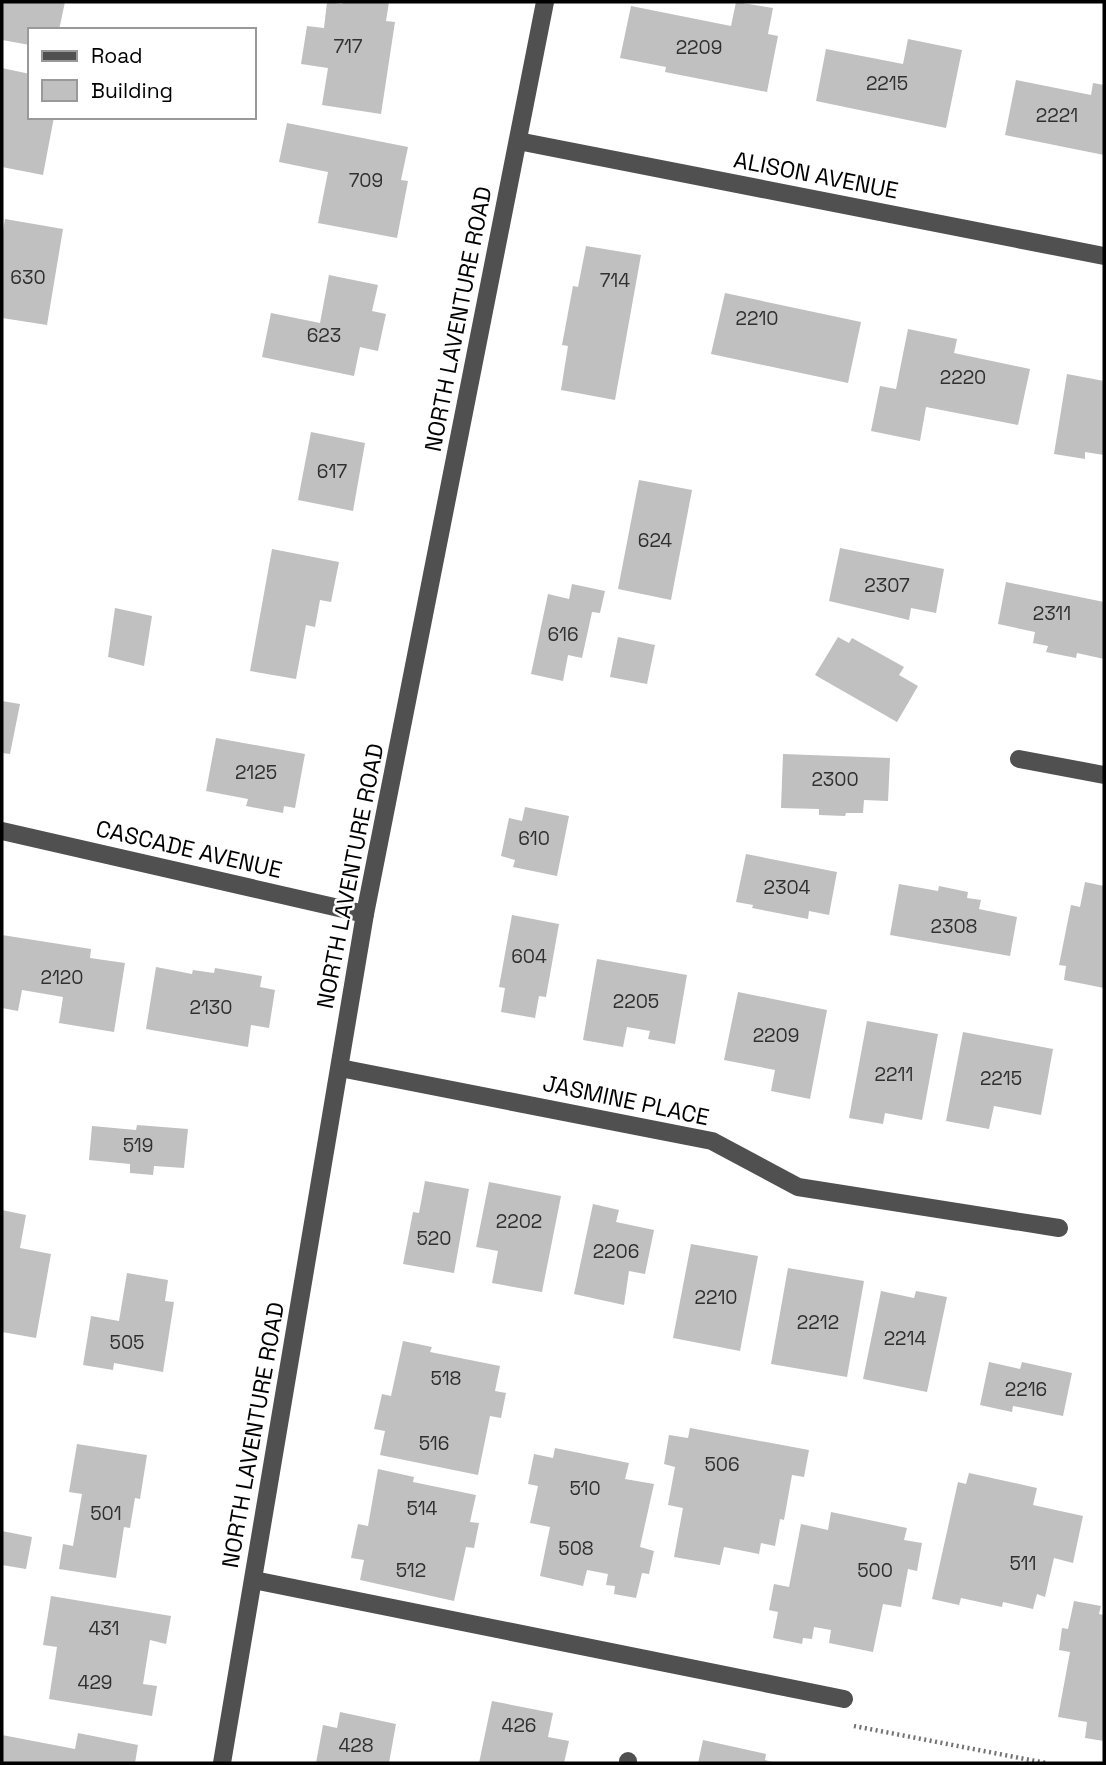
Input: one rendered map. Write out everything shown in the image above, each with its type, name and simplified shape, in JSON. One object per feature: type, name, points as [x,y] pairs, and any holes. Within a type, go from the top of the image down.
[{"type":"street","name":"NORTH LAVENTURE ROAD","points":[[222,1763],[366,914],[545,2]]},
{"type":"street","name":"ALISON AVENUE","points":[[518,141],[1104,257]]},
{"type":"street","points":[[1019,759],[1104,775]]},
{"type":"street","name":"CASCADE AVENUE","points":[[2,831],[366,914]]},
{"type":"street","name":"JASMINE PLACE","points":[[340,1069],[712,1142],[798,1187],[1059,1228]]},
{"type":"street","points":[[254,1580],[844,1699]]},
{"type":"building","points":[[3,2],[65,2],[59,28],[28,28],[28,45],[2,40]]},
{"type":"building","points":[[327,2],[389,2],[386,21],[395,22],[381,114],[322,105],[328,68],[301,64],[307,26],[324,28]]},
{"type":"building","points":[[736,2],[773,8],[768,34],[778,36],[767,92],[665,72],[666,67],[620,58],[631,6],[731,26]]},
{"type":"building","points":[[908,39],[962,50],[946,128],[816,101],[826,49],[903,64]]},
{"type":"building","points":[[2,68],[28,74],[28,119],[54,119],[43,175],[2,167]]},
{"type":"building","points":[[1016,80],[1091,95],[1093,83],[1104,85],[1104,155],[1005,135]]},
{"type":"building","points":[[287,123],[408,147],[401,180],[408,181],[397,238],[318,223],[328,172],[279,162]]},
{"type":"building","points":[[5,219],[63,229],[47,325],[2,318],[2,237]]},
{"type":"building","points":[[586,246],[641,255],[615,400],[561,390],[568,346],[562,345],[573,286],[578,287]]},
{"type":"building","points":[[329,275],[378,285],[372,311],[386,314],[378,351],[360,347],[354,376],[262,357],[271,313],[320,323]]},
{"type":"building","points":[[725,293],[861,322],[848,383],[711,354]]},
{"type":"building","points":[[908,329],[957,339],[954,353],[1030,369],[1018,425],[926,407],[920,441],[871,431],[880,386],[896,389]]},
{"type":"building","points":[[1067,374],[1104,381],[1104,455],[1085,452],[1085,459],[1054,454]]},
{"type":"building","points":[[311,432],[365,443],[353,511],[298,500]]},
{"type":"building","points":[[639,480],[692,490],[671,600],[618,589]]},
{"type":"building","points":[[840,548],[944,569],[936,613],[911,608],[909,620],[829,601]]},
{"type":"building","points":[[272,549],[339,562],[331,602],[320,600],[315,627],[306,625],[296,679],[250,671]]},
{"type":"building","points":[[1006,582],[1104,602],[1104,659],[1077,653],[1076,658],[1046,652],[1048,646],[1033,643],[1035,632],[998,624]]},
{"type":"building","points":[[572,584],[605,591],[600,613],[592,612],[582,658],[568,655],[563,681],[531,674],[548,594],[569,599]]},
{"type":"building","points":[[115,608],[152,616],[144,666],[108,657]]},
{"type":"building","points":[[618,637],[655,645],[647,684],[610,677]]},
{"type":"building","points":[[838,637],[849,643],[852,638],[904,667],[899,675],[918,686],[897,722],[815,675]]},
{"type":"building","points":[[2,701],[20,704],[10,754],[2,753]]},
{"type":"building","points":[[216,738],[305,754],[295,808],[284,806],[283,813],[246,806],[248,799],[206,791]]},
{"type":"building","points":[[783,754],[890,758],[888,801],[864,800],[863,813],[846,813],[845,816],[819,815],[819,809],[781,808]]},
{"type":"building","points":[[525,807],[569,816],[557,876],[513,867],[515,860],[501,856],[509,818],[522,821]]},
{"type":"building","points":[[746,854],[837,872],[829,915],[809,911],[808,919],[752,908],[753,905],[736,902]]},
{"type":"building","points":[[1085,882],[1104,886],[1104,988],[1064,980],[1066,966],[1059,965],[1071,905],[1080,907]]},
{"type":"building","points":[[899,884],[938,891],[939,886],[968,892],[967,898],[981,900],[979,909],[1017,917],[1010,956],[890,935]]},
{"type":"building","points":[[512,915],[559,924],[546,997],[539,996],[535,1018],[501,1012],[505,988],[499,987]]},
{"type":"building","points":[[2,935],[91,949],[90,958],[125,963],[114,1032],[59,1023],[63,997],[22,990],[18,1011],[2,1008]]},
{"type":"building","points":[[597,959],[687,975],[675,1044],[648,1039],[650,1031],[627,1027],[623,1047],[583,1040]]},
{"type":"building","points":[[156,967],[192,974],[193,970],[214,973],[215,968],[262,976],[260,987],[275,990],[269,1028],[251,1025],[248,1047],[146,1029]]},
{"type":"building","points":[[738,992],[827,1010],[810,1099],[771,1091],[775,1070],[724,1060]]},
{"type":"building","points":[[867,1021],[938,1034],[922,1120],[885,1113],[883,1124],[849,1118]]},
{"type":"building","points":[[963,1032],[1053,1049],[1041,1115],[994,1106],[989,1129],[946,1121]]},
{"type":"building","points":[[137,1125],[188,1129],[184,1168],[154,1166],[153,1175],[130,1173],[130,1164],[89,1160],[92,1126],[136,1130]]},
{"type":"building","points":[[425,1181],[469,1189],[454,1273],[403,1264],[413,1212],[419,1213]]},
{"type":"building","points":[[489,1182],[561,1196],[542,1292],[492,1283],[498,1251],[476,1247]]},
{"type":"building","points":[[593,1204],[619,1210],[616,1222],[654,1230],[645,1274],[629,1271],[624,1305],[574,1294]]},
{"type":"building","points":[[2,1210],[26,1215],[20,1248],[51,1254],[36,1338],[2,1332]]},
{"type":"building","points":[[691,1244],[758,1256],[740,1351],[673,1338]]},
{"type":"building","points":[[788,1268],[864,1281],[847,1377],[771,1364]]},
{"type":"building","points":[[127,1273],[168,1280],[165,1301],[174,1302],[163,1372],[114,1363],[113,1370],[83,1365],[91,1316],[119,1321]]},
{"type":"building","points":[[881,1291],[914,1298],[916,1291],[947,1297],[927,1392],[863,1379]]},
{"type":"building","points":[[403,1341],[432,1347],[430,1352],[500,1366],[495,1391],[506,1393],[501,1418],[490,1416],[478,1475],[380,1455],[385,1431],[374,1429],[382,1394],[391,1396]]},
{"type":"building","points":[[989,1362],[1020,1369],[1022,1362],[1072,1373],[1063,1416],[1013,1406],[1012,1412],[980,1405]]},
{"type":"building","points":[[690,1428],[809,1450],[804,1477],[792,1475],[784,1520],[780,1519],[775,1546],[761,1543],[759,1554],[724,1547],[720,1565],[674,1557],[683,1508],[668,1505],[675,1467],[664,1464],[669,1435],[688,1438]]},
{"type":"building","points":[[77,1444],[147,1455],[140,1499],[135,1498],[130,1528],[124,1527],[116,1578],[59,1569],[63,1544],[73,1546],[82,1494],[69,1492]]},
{"type":"building","points":[[555,1448],[629,1463],[625,1479],[654,1484],[640,1547],[654,1551],[649,1574],[642,1573],[636,1598],[614,1594],[615,1586],[606,1585],[608,1574],[587,1570],[583,1586],[540,1576],[550,1527],[530,1523],[538,1486],[528,1484],[534,1454],[553,1458]]},
{"type":"building","points":[[378,1469],[414,1477],[413,1482],[476,1495],[470,1522],[479,1523],[474,1548],[466,1547],[454,1601],[360,1580],[364,1560],[351,1558],[358,1524],[368,1526]]},
{"type":"building","points":[[969,1473],[1037,1488],[1033,1505],[1083,1516],[1073,1563],[1054,1558],[1045,1597],[1037,1594],[1033,1609],[1003,1602],[1002,1607],[961,1598],[959,1605],[932,1599],[958,1482],[966,1484]]},
{"type":"building","points":[[831,1512],[907,1528],[904,1540],[922,1543],[917,1571],[908,1569],[901,1607],[883,1604],[873,1652],[829,1643],[831,1630],[814,1627],[812,1639],[803,1638],[802,1644],[773,1638],[778,1612],[769,1610],[774,1584],[789,1587],[801,1524],[828,1530]]},
{"type":"building","points":[[2,1531],[32,1537],[26,1569],[2,1565]]},
{"type":"building","points":[[51,1596],[171,1616],[166,1644],[150,1640],[143,1684],[157,1686],[152,1716],[49,1699],[57,1647],[43,1645]]},
{"type":"building","points":[[1074,1601],[1101,1606],[1099,1614],[1104,1615],[1104,1741],[1085,1738],[1087,1722],[1058,1717],[1070,1652],[1059,1650],[1062,1628],[1068,1629]]},
{"type":"building","points":[[492,1701],[553,1713],[548,1737],[569,1741],[564,1763],[479,1763]]},
{"type":"building","points":[[340,1712],[396,1724],[389,1763],[316,1763],[323,1725],[337,1728]]},
{"type":"building","points":[[78,1733],[138,1745],[135,1763],[2,1763],[2,1735],[75,1749]]},
{"type":"building","points":[[703,1740],[766,1754],[765,1760],[775,1763],[698,1763]]}]
